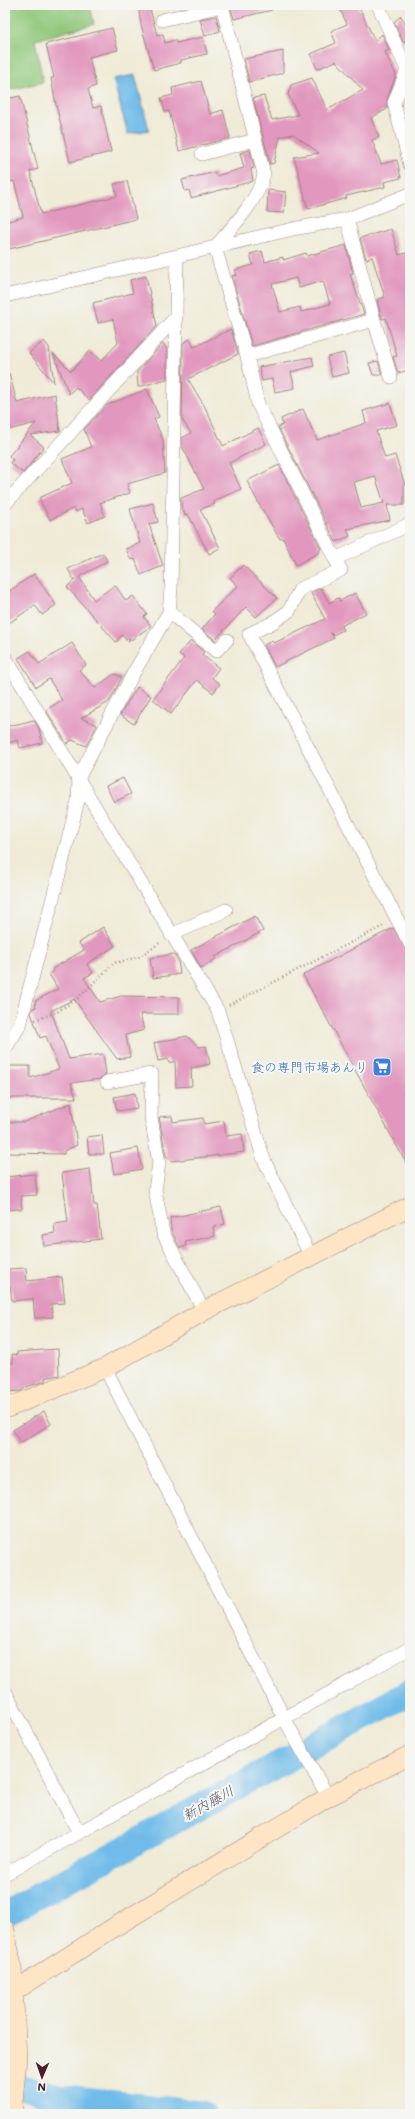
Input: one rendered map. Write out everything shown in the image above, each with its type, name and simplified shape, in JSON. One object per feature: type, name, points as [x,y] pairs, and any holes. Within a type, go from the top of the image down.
[{"type":"street","points":[[162,20],[222,5],[264,174],[262,182],[236,224],[215,247]]},
{"type":"street","points":[[378,5],[407,70],[394,103],[410,165]]},
{"type":"street","points":[[202,154],[255,140]]},
{"type":"street","points":[[5,296],[294,228],[347,219],[410,194]]},
{"type":"street","points":[[347,219],[374,320],[392,378]]},
{"type":"street","points":[[215,247],[247,356],[258,404],[341,570],[300,589],[289,611],[272,623],[249,634],[410,944]]},
{"type":"street","points":[[5,1049],[20,1025],[78,801],[79,778],[134,674],[169,612],[172,582],[177,256]]},
{"type":"street","points":[[5,504],[176,317]]},
{"type":"street","points":[[247,356],[374,320]]},
{"type":"street","points":[[335,559],[410,524]]},
{"type":"street","points":[[169,612],[216,651],[227,640]]},
{"type":"street","points":[[5,657],[218,1011],[264,1160],[311,1257]]},
{"type":"street","points":[[172,935],[226,910]]},
{"type":"street","points":[[107,1082],[152,1074],[151,1117],[159,1163],[155,1190],[163,1233],[204,1311]]},
{"type":"street","points":[[5,1409],[105,1368],[204,1311],[410,1206]]},
{"type":"street","points":[[105,1368],[284,1718],[328,1797]]},
{"type":"street","points":[[5,1874],[410,1648]]},
{"type":"street","points":[[5,1690],[79,1833]]},
{"type":"street","points":[[9,1995],[113,1928],[328,1797],[410,1755]]},
{"type":"street","points":[[5,1930],[12,1966],[9,1995],[18,2058],[10,2109]]},
{"type":"path","points":[[218,1011],[397,919]]},
{"type":"path","points":[[20,1025],[57,1012],[79,997],[114,963],[139,957],[172,935]]},
{"type":"green space","points":[[5,5],[90,5],[94,24],[35,40],[43,82],[5,91]]},
{"type":"water","points":[[135,75],[149,130],[128,134],[113,79]]},
{"type":"building","points":[[138,5],[149,5],[157,35],[163,34],[165,43],[175,40],[176,43],[203,37],[207,54],[181,60],[181,63],[154,70],[141,25]]},
{"type":"building","points":[[230,5],[272,5],[272,10],[234,19]]},
{"type":"building","points":[[338,5],[358,5],[375,41],[382,34],[389,50],[385,52],[396,75],[387,100],[387,109],[371,118],[379,137],[372,140],[381,164],[397,160],[401,178],[384,182],[385,187],[346,196],[347,198],[308,209],[294,157],[319,153],[293,134],[280,137],[274,163],[270,164],[253,98],[264,96],[272,120],[298,115],[288,94],[291,85],[312,78],[327,110],[363,90],[336,61],[317,69],[311,54],[336,43],[331,31],[347,24]]},
{"type":"building","points":[[216,16],[220,31],[205,36],[200,19]]},
{"type":"building","points":[[401,16],[410,33],[410,38],[403,42],[394,22]]},
{"type":"building","points":[[112,28],[118,50],[89,57],[96,86],[88,89],[93,108],[101,106],[111,152],[70,162],[56,105],[51,78],[54,78],[46,44]]},
{"type":"building","points":[[283,51],[283,73],[249,82],[244,59]]},
{"type":"building","points":[[201,81],[210,114],[223,110],[230,138],[179,151],[169,111],[165,112],[161,98],[173,95],[172,88]]},
{"type":"building","points":[[20,96],[38,169],[30,171],[41,214],[117,196],[114,184],[127,181],[136,219],[5,250],[5,222],[23,217],[14,181],[5,183],[5,99]]},
{"type":"building","points":[[250,150],[254,168],[251,169],[253,181],[191,198],[189,190],[185,191],[182,180],[215,172],[216,176],[244,168],[240,153]]},
{"type":"building","points":[[268,190],[286,192],[284,213],[267,212]]},
{"type":"building","points":[[391,229],[399,255],[410,252],[410,370],[398,373],[393,357],[397,356],[386,318],[382,319],[377,300],[385,297],[372,257],[366,259],[360,238]]},
{"type":"building","points":[[346,245],[353,273],[350,274],[364,314],[252,346],[232,276],[237,275],[235,270],[253,265],[250,254],[262,251],[265,262],[283,257],[283,260],[306,253],[307,256]],"holes":[[[296,278],[299,288],[323,281],[330,304],[301,312],[300,307],[280,312],[272,284]]]},
{"type":"building","points":[[146,276],[157,326],[89,400],[76,387],[69,394],[53,353],[71,371],[90,351],[101,361],[118,343],[113,319],[98,323],[93,303],[133,293],[130,280]]},
{"type":"building","points":[[231,329],[238,354],[188,379],[205,407],[223,446],[258,428],[266,444],[229,463],[241,489],[214,501],[215,504],[200,509],[220,548],[209,554],[188,514],[185,515],[181,505],[181,498],[204,489],[182,446],[182,438],[191,433],[182,420],[183,343],[190,339],[194,347]]},
{"type":"building","points":[[44,341],[49,347],[54,383],[29,353]]},
{"type":"building","points":[[163,343],[167,349],[167,379],[138,387],[137,372]]},
{"type":"building","points":[[344,353],[349,373],[332,377],[327,357]]},
{"type":"building","points":[[312,357],[314,366],[291,372],[295,388],[275,392],[272,379],[262,381],[259,367]]},
{"type":"building","points":[[378,361],[382,375],[373,375],[369,363]]},
{"type":"building","points":[[5,373],[9,373],[17,403],[55,394],[60,431],[30,435],[44,447],[23,473],[10,463],[13,460],[9,456],[36,423],[8,430],[5,417]]},
{"type":"building","points":[[147,389],[159,417],[154,419],[163,440],[165,473],[127,484],[130,493],[100,503],[105,516],[88,523],[82,509],[76,512],[74,508],[50,520],[39,498],[72,483],[62,459],[91,447],[84,429],[107,405]]},
{"type":"building","points":[[390,403],[397,425],[376,431],[385,458],[395,455],[404,482],[404,505],[387,505],[390,520],[347,529],[350,536],[336,542],[278,427],[283,425],[281,419],[303,409],[317,440],[366,423],[363,411]],"holes":[[[375,476],[384,503],[361,508],[354,482]]]},
{"type":"building","points":[[279,465],[321,549],[319,550],[320,552],[296,565],[283,538],[280,539],[247,481]]},
{"type":"building","points":[[153,503],[158,522],[149,524],[163,566],[141,575],[135,559],[131,560],[126,549],[140,543],[130,509]]},
{"type":"building","points":[[103,553],[107,561],[79,577],[94,600],[115,585],[126,601],[133,596],[147,614],[144,617],[151,626],[128,642],[130,638],[126,640],[122,635],[116,642],[67,587],[74,580],[68,569]]},
{"type":"building","points":[[243,565],[277,598],[256,617],[246,607],[215,640],[202,629],[215,614],[212,611],[238,586],[230,578]]},
{"type":"building","points":[[34,574],[56,605],[42,615],[35,605],[5,626],[5,594]]},
{"type":"building","points":[[321,588],[329,603],[338,598],[340,601],[355,593],[366,613],[341,626],[343,630],[333,635],[330,632],[334,638],[275,667],[264,645],[272,641],[274,643],[325,619],[311,593]]},
{"type":"building","points":[[191,641],[204,652],[202,655],[219,668],[212,678],[220,684],[213,693],[197,680],[171,714],[153,699],[184,658],[179,654]]},
{"type":"building","points":[[72,643],[86,665],[79,670],[95,688],[114,674],[122,677],[109,702],[81,718],[97,725],[86,746],[72,740],[67,744],[46,710],[62,700],[49,679],[36,687],[18,658],[30,651],[39,664]]},
{"type":"building","points":[[137,687],[151,696],[134,724],[120,715]]},
{"type":"building","points":[[34,720],[39,728],[42,743],[20,748],[18,740],[5,744],[5,727]]},
{"type":"building","points":[[123,778],[131,794],[114,802],[106,786]]},
{"type":"building","points":[[255,916],[263,931],[215,957],[216,959],[201,968],[191,950]]},
{"type":"building","points":[[103,927],[115,946],[87,964],[93,973],[84,978],[100,1002],[121,996],[179,997],[179,1014],[140,1014],[144,1030],[126,1035],[130,1057],[117,1059],[74,999],[51,1011],[69,1059],[103,1054],[106,1074],[100,1079],[71,1083],[76,1098],[5,1098],[5,1066],[30,1066],[30,1078],[59,1069],[46,1036],[40,1038],[31,1013],[33,1008],[36,1007],[35,1001],[58,989],[49,974],[53,972],[52,969],[84,950],[79,943]]},
{"type":"building","name":"食の専門市場あんり","points":[[393,928],[410,957],[410,1170],[303,975]]},
{"type":"building","points":[[174,954],[178,960],[180,974],[153,978],[150,958]]},
{"type":"building","points":[[187,1036],[199,1047],[206,1046],[210,1064],[191,1068],[192,1086],[176,1087],[175,1061],[169,1063],[168,1059],[158,1061],[154,1043]]},
{"type":"building","points":[[135,1093],[137,1108],[117,1111],[114,1097]]},
{"type":"building","points":[[71,1103],[77,1145],[64,1151],[64,1154],[7,1153],[7,1150],[5,1150],[5,1122],[24,1122]]},
{"type":"building","points":[[172,1116],[173,1122],[203,1118],[204,1124],[224,1121],[226,1136],[242,1134],[244,1152],[172,1161],[166,1156],[159,1117]]},
{"type":"building","points":[[102,1135],[104,1154],[89,1154],[87,1137]]},
{"type":"building","points":[[138,1148],[142,1169],[114,1174],[110,1153]]},
{"type":"building","points":[[90,1169],[94,1205],[97,1205],[101,1239],[44,1246],[43,1235],[55,1233],[54,1224],[68,1222],[62,1173]]},
{"type":"building","points":[[35,1174],[37,1195],[21,1196],[22,1209],[5,1210],[5,1177]]},
{"type":"building","points":[[221,1207],[225,1224],[213,1227],[215,1236],[185,1242],[186,1246],[180,1248],[171,1230],[170,1218]]},
{"type":"building","points":[[26,1268],[27,1281],[62,1277],[65,1303],[51,1304],[53,1317],[35,1318],[33,1299],[12,1301],[10,1286],[5,1287],[5,1273],[8,1273],[8,1269]]},
{"type":"building","points":[[58,1349],[59,1375],[45,1378],[45,1381],[26,1387],[21,1391],[5,1392],[5,1364],[13,1363],[12,1354],[17,1355],[17,1352]]},
{"type":"building","points":[[44,1411],[51,1424],[20,1443],[13,1430]]},
{"type":"waterway","name":"新内藤川","points":[[5,1914],[410,1692]]},
{"type":"waterway","points":[[5,2083],[61,2097],[203,2114]]},
{"type":"place","name":"食の専門市場あんり","points":[[382,1067]]}]
